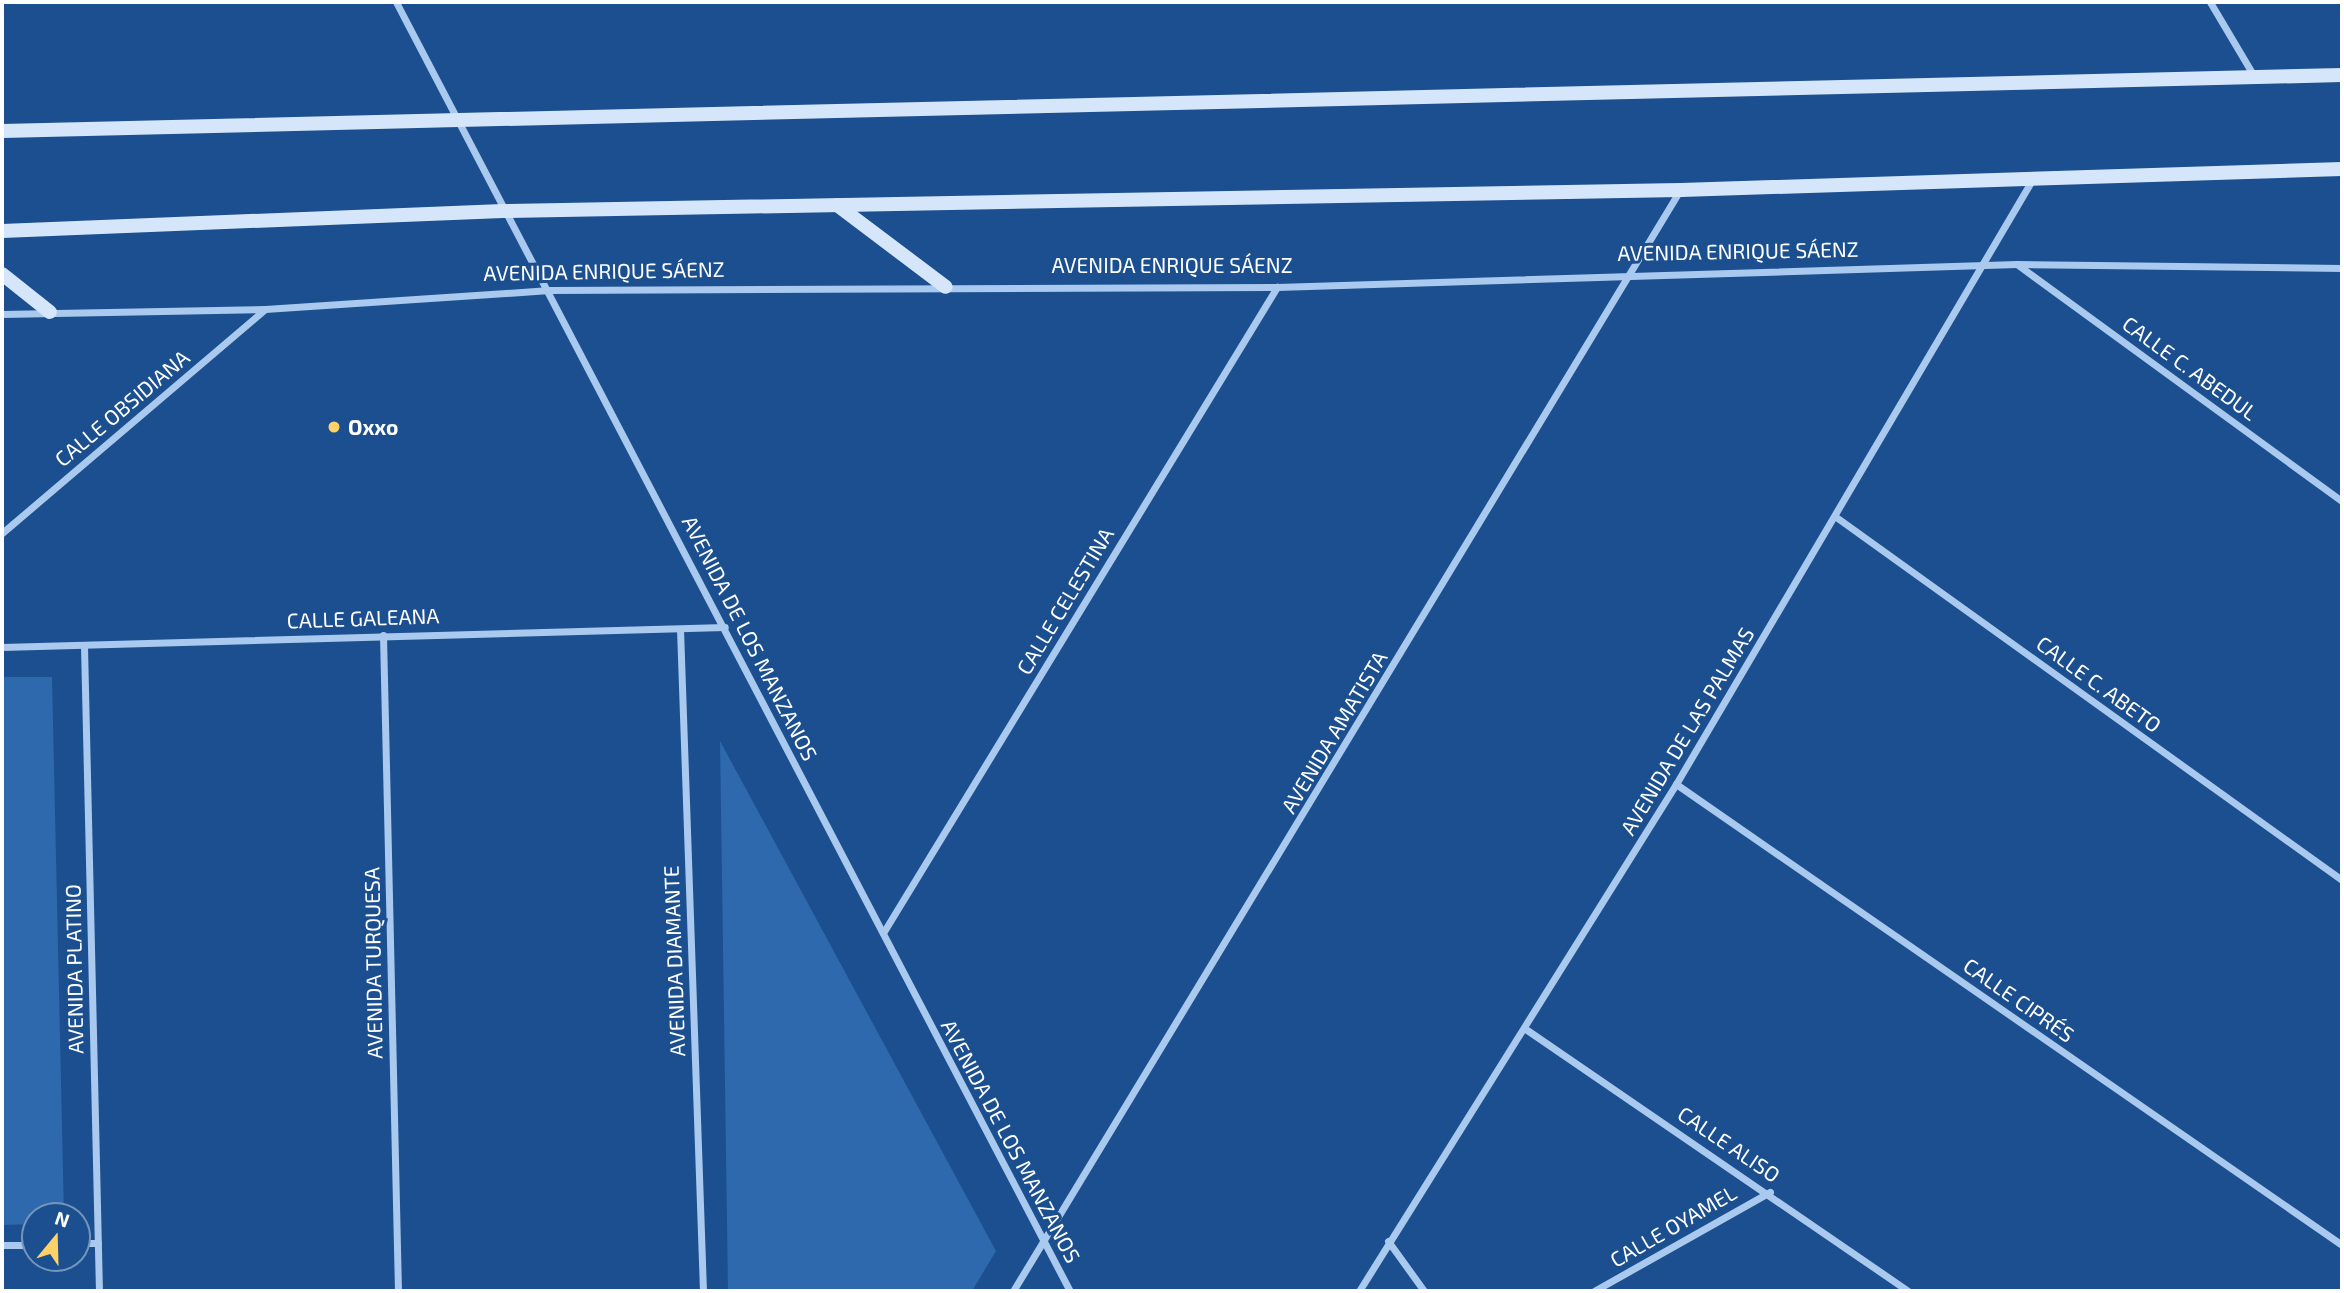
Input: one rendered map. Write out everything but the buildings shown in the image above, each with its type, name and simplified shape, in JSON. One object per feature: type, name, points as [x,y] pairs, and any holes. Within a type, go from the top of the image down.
[{"type":"street","name":"AVENIDA DE LOS MANZANOS","points":[[396,2],[453,119],[549,290],[1070,1291]]},
{"type":"street","points":[[2210,2],[2253,76]]},
{"type":"street","points":[[2,131],[2342,75]]},
{"type":"street","points":[[2,231],[503,211],[1681,190],[2342,169]]},
{"type":"street","name":"AVENIDA DE LAS PALMAS","points":[[1359,1291],[1388,1241],[1527,1030],[1836,517],[1985,265],[2032,180]]},
{"type":"street","name":"AVENIDA AMATISTA","points":[[1013,1291],[1634,274],[1681,190]]},
{"type":"street","points":[[837,205],[946,287]]},
{"type":"street","name":"AVENIDA ENRIQUE SÁENZ","points":[[2,314],[265,309],[549,290],[1278,287],[2017,264],[2342,268]]},
{"type":"street","name":"CALLE C. ABEDUL","points":[[2017,264],[2342,501]]},
{"type":"street","points":[[2,274],[50,312]]},
{"type":"street","name":"CALLE CELESTINA","points":[[883,933],[1278,287]]},
{"type":"street","name":"CALLE OBSIDIANA","points":[[2,533],[265,309]]},
{"type":"street","name":"CALLE C. ABETO","points":[[1836,517],[2342,880]]},
{"type":"street","name":"CALLE GALEANA","points":[[2,647],[725,627]]},
{"type":"street","name":"AVENIDA DIAMANTE","points":[[680,629],[703,1291]]},
{"type":"street","name":"AVENIDA TURQUESA","points":[[383,635],[398,1291]]},
{"type":"street","name":"AVENIDA PLATINO","points":[[84,646],[99,1291]]},
{"type":"street","name":"CALLE CIPRÉS","points":[[1676,784],[2342,1245]]},
{"type":"street","name":"CALLE ALISO","points":[[1527,1030],[1770,1192],[1908,1291]]},
{"type":"street","name":"CALLE OYAMEL","points":[[1594,1291],[1770,1192]]},
{"type":"street","points":[[1388,1241],[1424,1291]]},
{"type":"street","points":[[91,1243],[98,1243]]},
{"type":"street","points":[[2,1245],[21,1245]]},
{"type":"shaded area","points":[[2,677],[52,677],[64,1202],[21,1202],[21,1224],[2,1225]]},
{"type":"shaded area","points":[[720,741],[996,1251],[972,1291],[728,1291]]},
{"type":"place","name":"Oxxo","points":[[334,427]]}]
